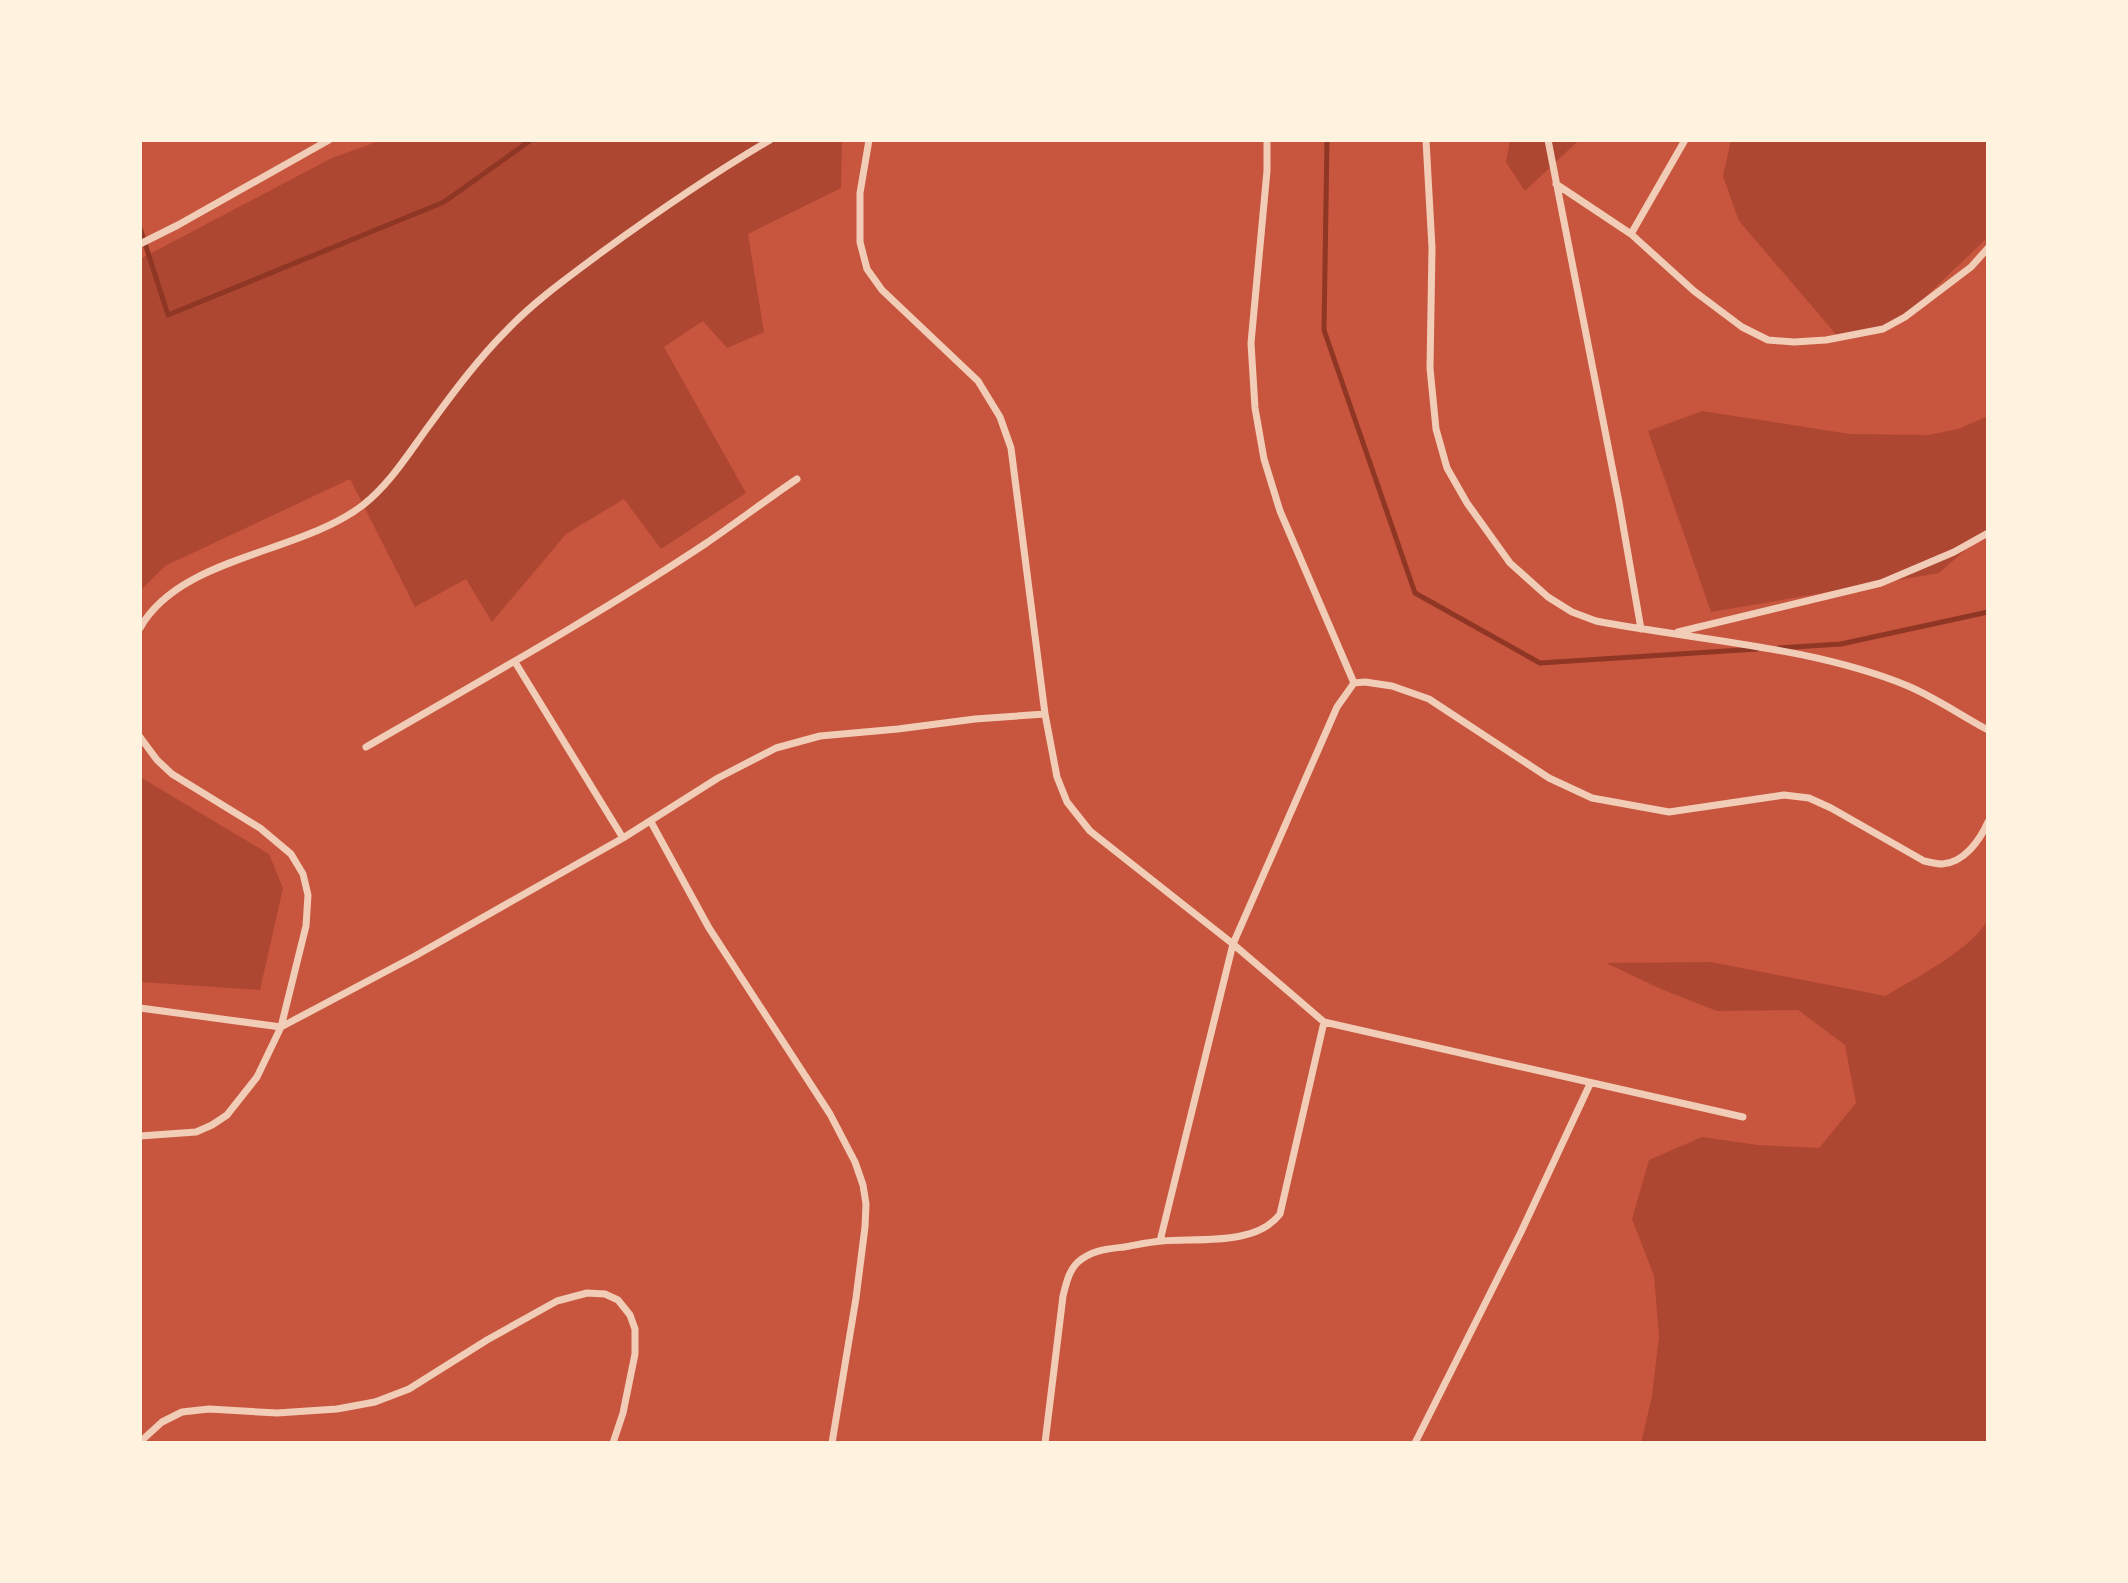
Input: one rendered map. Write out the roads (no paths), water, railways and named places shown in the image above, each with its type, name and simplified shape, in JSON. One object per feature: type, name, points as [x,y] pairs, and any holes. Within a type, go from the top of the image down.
[{"type":"street","points":[[140,244],[329,140]]},
{"type":"street","points":[[140,628],[146,617],[170,594],[202,575],[320,531],[363,505],[384,485],[462,380],[510,327],[570,276],[662,208],[770,140]]},
{"type":"street","points":[[869,140],[860,193],[860,242],[867,270],[882,290],[978,381],[1000,417],[1011,449],[1045,715],[1057,777],[1067,802],[1090,831],[1233,944],[1324,1022],[1743,1117]]},
{"type":"street","points":[[1268,140],[1251,344],[1255,408],[1264,459],[1280,511],[1354,683]]},
{"type":"street","points":[[1426,140],[1432,248],[1430,368],[1436,429],[1447,468],[1467,503],[1510,563],[1548,597],[1572,612],[1596,621],[1840,664],[1909,687],[1988,730]]},
{"type":"street","points":[[1548,140],[1642,629]]},
{"type":"street","points":[[1630,234],[1685,140]]},
{"type":"street","points":[[1556,184],[1630,234],[1695,291],[1742,327],[1768,340],[1826,340],[1883,328],[1905,317],[1971,267],[1988,248]]},
{"type":"street","points":[[366,747],[514,662],[704,544],[797,479]]},
{"type":"street","points":[[1674,634],[1881,583],[1954,552],[1988,533]]},
{"type":"street","points":[[514,662],[623,838]]},
{"type":"street","points":[[1160,1241],[1233,944],[1337,707],[1354,683],[1365,681],[1392,686],[1429,699],[1549,778],[1592,798],[1669,812],[1784,795],[1809,799],[1831,808],[1924,861],[1942,864],[1968,853],[1988,822]]},
{"type":"street","points":[[140,1008],[281,1027],[415,956],[651,822],[718,778],[776,748],[820,736],[975,719],[1045,715]]},
{"type":"street","points":[[140,737],[157,760],[172,774],[260,828],[291,854],[303,874],[308,895],[306,926],[281,1027],[257,1077],[227,1115],[212,1125],[196,1132],[140,1136]]},
{"type":"street","points":[[651,822],[709,928],[830,1114],[855,1162],[863,1185],[866,1204],[862,1250],[832,1443]]},
{"type":"street","points":[[1045,1443],[1061,1308],[1069,1275],[1076,1263],[1094,1252],[1160,1241],[1251,1234],[1274,1222],[1280,1214],[1324,1022]]},
{"type":"street","points":[[1415,1443],[1521,1232],[1590,1084]]},
{"type":"street","points":[[140,1442],[162,1422],[182,1412],[209,1409],[277,1413],[337,1409],[375,1402],[409,1389],[487,1340],[557,1301],[587,1293],[606,1294],[618,1300],[630,1315],[635,1329],[635,1354],[626,1401],[613,1443]]},
{"type":"waterway","points":[[140,228],[168,315],[444,202],[531,140]]},
{"type":"waterway","points":[[1327,140],[1324,330],[1415,593],[1540,663],[1757,649]]},
{"type":"waterway","points":[[1778,648],[1841,644],[1988,612]]}]
